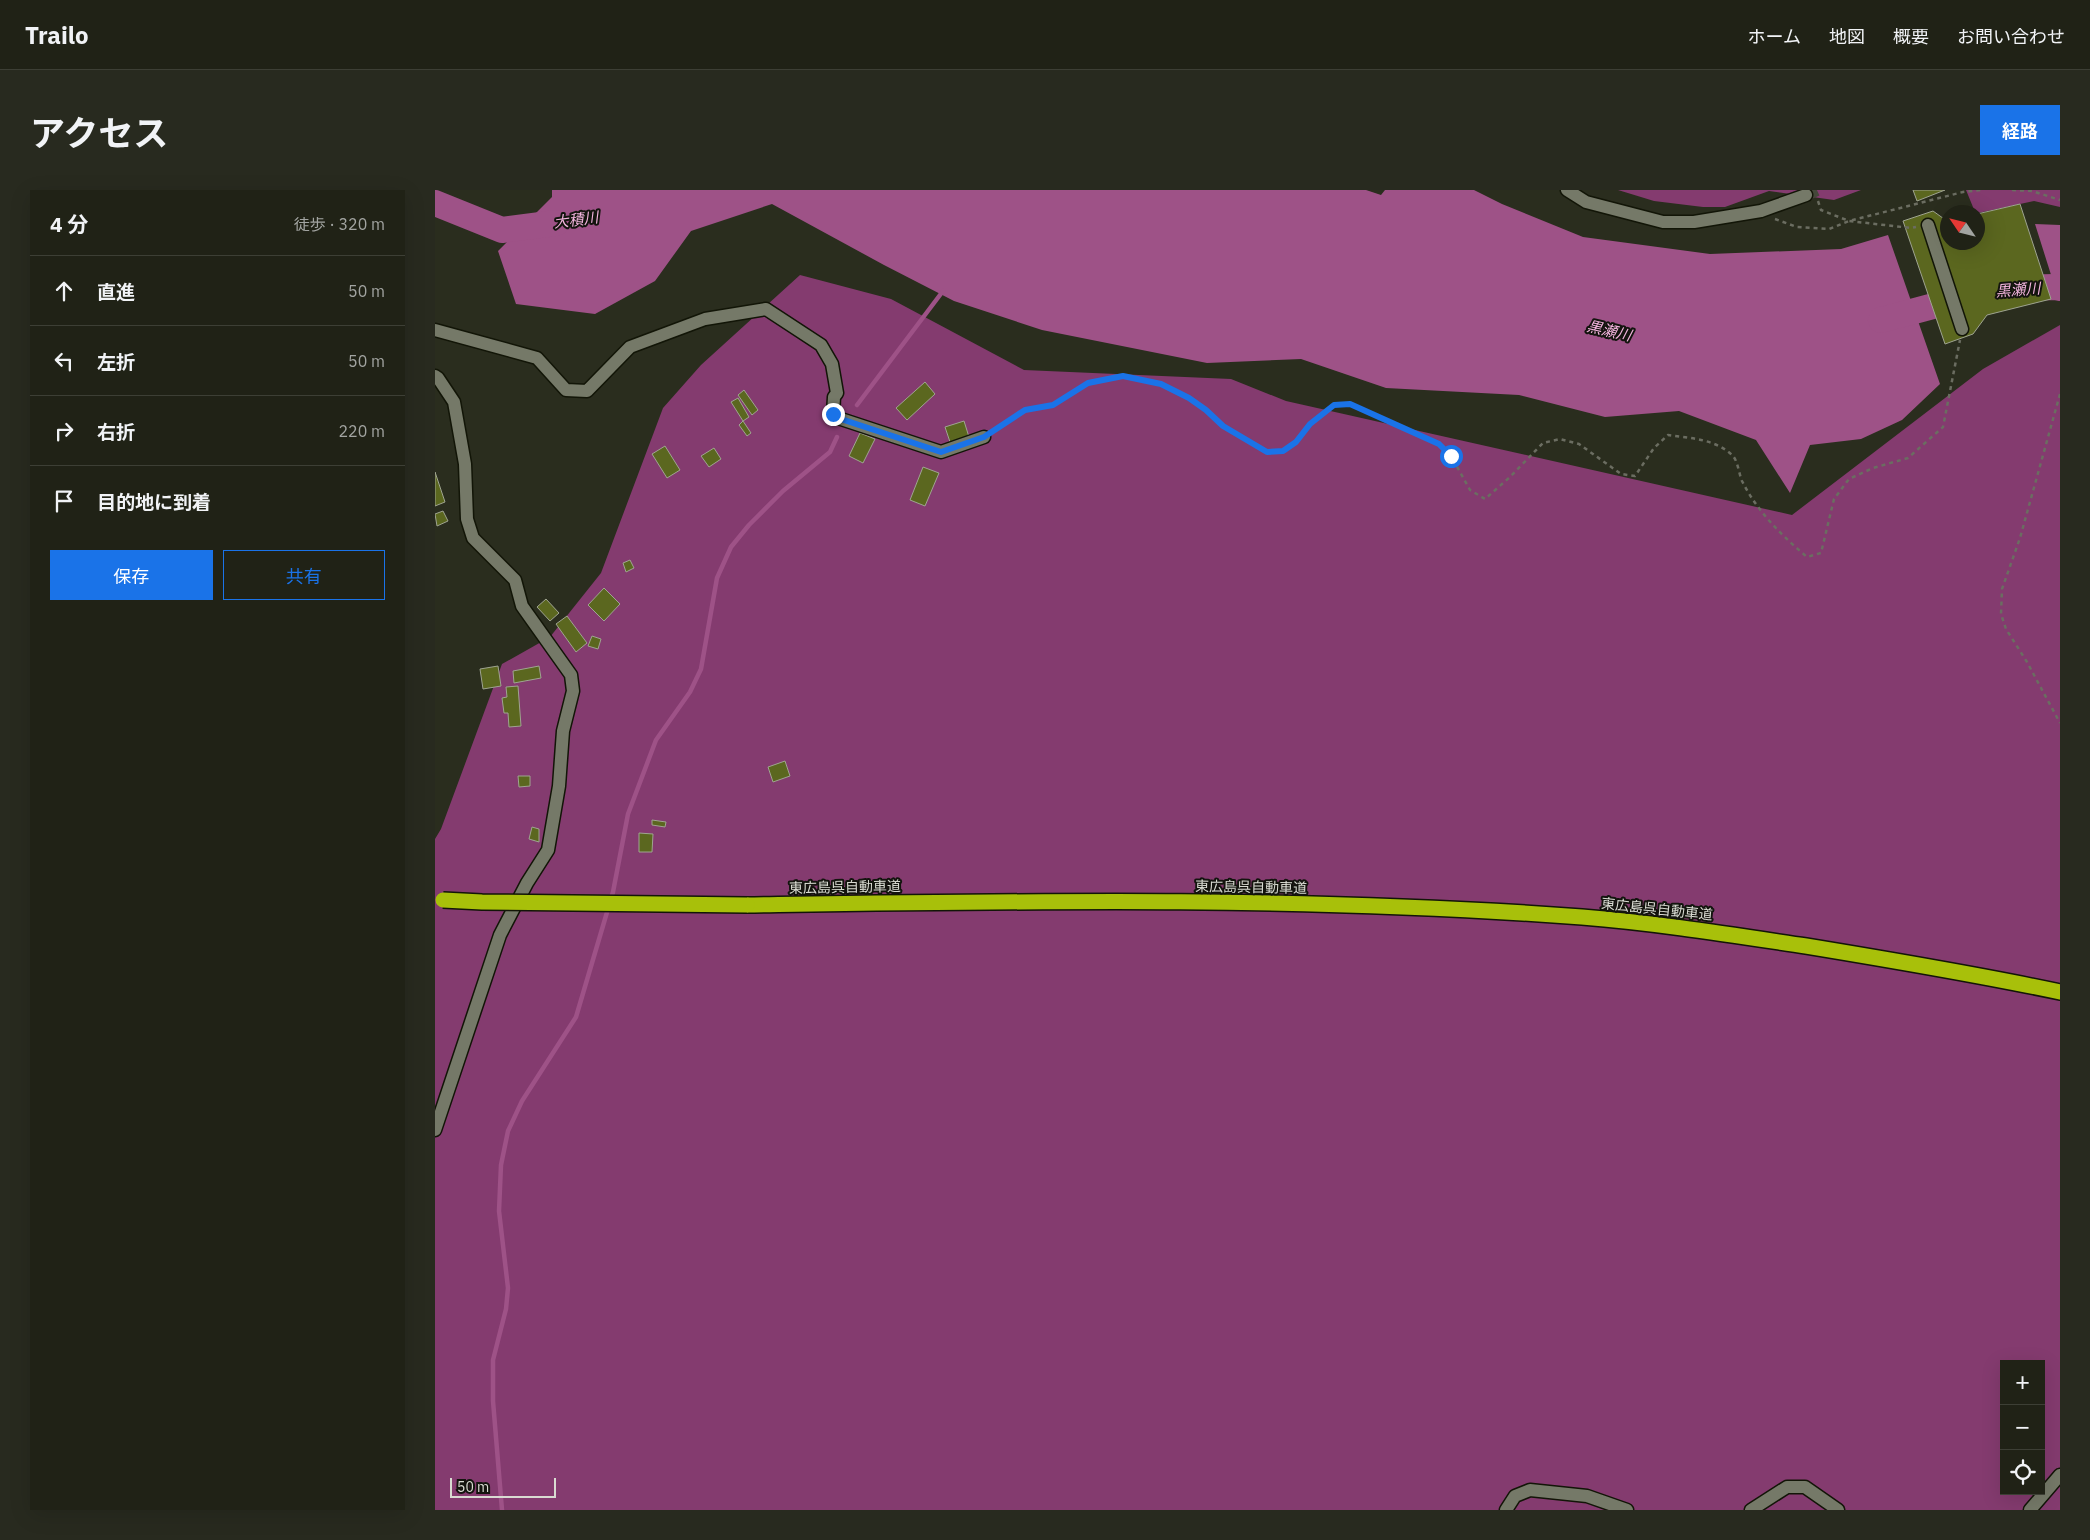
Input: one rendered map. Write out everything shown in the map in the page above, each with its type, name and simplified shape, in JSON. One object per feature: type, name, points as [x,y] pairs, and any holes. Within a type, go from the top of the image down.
[{"type":"highway","name":"東広島呉自動車道","points":[[439,900],[747,905],[1087,901],[1291,903],[1436,908],[1585,917],[1737,936],[1854,954],[2060,992]]},
{"type":"street","points":[[1567,190],[1586,202],[1663,222],[1694,222],[1761,211],[1811,196]]},
{"type":"street","points":[[1927,225],[1962,329]]},
{"type":"street","points":[[435,330],[537,358],[566,390],[587,392],[630,346],[705,319],[766,309],[821,345],[832,364],[837,393],[834,398],[833,414],[841,419],[941,452],[984,437]]},
{"type":"street","points":[[435,376],[439,378],[454,402],[465,464],[467,519],[473,538],[515,580],[522,606],[571,675],[573,691],[563,731],[559,786],[548,850],[527,882],[500,936],[435,1130]]},
{"type":"street","points":[[2030,1510],[2060,1476]]},
{"type":"street","points":[[1751,1510],[1787,1487],[1805,1487],[1838,1510]]},
{"type":"street","points":[[1506,1510],[1515,1496],[1530,1490],[1587,1496],[1627,1510]]},
{"type":"path","points":[[1761,211],[1777,220],[1797,227],[1829,229],[1849,221],[1963,192],[1981,190]]},
{"type":"path","points":[[2012,190],[2032,191],[2060,200]]},
{"type":"path","points":[[1811,196],[1821,210],[1849,221],[1911,228]]},
{"type":"path","points":[[984,437],[1025,410],[1053,405],[1088,383],[1123,376],[1161,384],[1189,398],[1206,410],[1223,426],[1267,452],[1283,451],[1296,442],[1310,424],[1334,405],[1350,404],[1439,444],[1451,456],[1470,490],[1485,499],[1510,477],[1543,443],[1560,439],[1579,444],[1621,474],[1635,476],[1654,448],[1668,435],[1699,439],[1719,446],[1734,457],[1742,481],[1763,515],[1783,536],[1807,556],[1821,554],[1833,498],[1849,479],[1873,468],[1908,458],[1943,427],[1962,329]]},
{"type":"path","points":[[2060,394],[2019,538],[2002,589],[2001,614],[2006,629],[2027,662],[2060,723]]},
{"type":"shaded area","points":[[1618,190],[1861,190],[1834,200],[1769,191],[1725,207],[1703,207],[1654,201]]},
{"type":"shaded area","points":[[1966,190],[2060,190],[2060,207],[2034,201],[1985,212],[1985,205],[1972,205]]},
{"type":"shaded area","points":[[800,275],[891,299],[1024,370],[1231,379],[1286,401],[1792,515],[1983,369],[2060,325],[2060,1510],[435,1510],[435,839],[441,829],[502,664],[550,637],[601,573],[663,408],[701,365]]},
{"type":"water","points":[[552,190],[1366,190],[1381,195],[1385,190],[1474,190],[1502,204],[1583,237],[1710,254],[1841,249],[1888,235],[1940,384],[1902,420],[1861,439],[1810,445],[1790,493],[1756,440],[1679,411],[1605,417],[1519,395],[1386,388],[1301,359],[1207,363],[1042,330],[954,301],[772,204],[691,231],[655,281],[595,314],[516,304],[498,251],[552,197]]},
{"type":"water","points":[[2035,224],[2060,225],[2060,298],[2058,297]]},
{"type":"building","points":[[1913,190],[1945,190],[1917,201]]},
{"type":"building","points":[[2020,204],[2051,299],[1987,315],[1973,334],[1945,344],[1903,221],[1933,211],[1940,216],[1940,250],[1985,250],[1985,212]]},
{"type":"building","points":[[925,382],[935,394],[907,420],[896,408]]},
{"type":"building","points":[[744,390],[758,410],[752,415],[738,395]]},
{"type":"building","points":[[738,398],[749,417],[743,421],[731,402]]},
{"type":"building","points":[[743,421],[751,433],[747,436],[739,425]]},
{"type":"building","points":[[964,421],[969,437],[950,442],[945,427]]},
{"type":"building","points":[[860,433],[875,439],[863,463],[849,456]]},
{"type":"building","points":[[665,446],[680,470],[667,478],[652,454]]},
{"type":"building","points":[[714,448],[721,459],[709,467],[701,456]]},
{"type":"building","points":[[923,467],[939,473],[925,506],[910,500]]},
{"type":"building","points":[[435,472],[445,502],[435,506]]},
{"type":"building","points":[[443,511],[448,521],[437,526],[435,514]]},
{"type":"building","points":[[630,560],[634,568],[626,572],[623,563]]},
{"type":"building","points":[[604,588],[620,604],[604,621],[588,605]]},
{"type":"building","points":[[546,599],[559,613],[550,621],[537,607]]},
{"type":"building","points":[[567,616],[587,643],[576,652],[556,624]]},
{"type":"building","points":[[592,636],[601,639],[598,649],[588,646]]},
{"type":"building","points":[[498,666],[501,686],[483,689],[480,669]]},
{"type":"building","points":[[539,666],[541,678],[514,683],[513,671]]},
{"type":"building","points":[[518,686],[521,726],[509,727],[508,713],[504,713],[502,698],[507,697],[506,687]]},
{"type":"building","points":[[785,761],[790,776],[773,782],[768,767]]},
{"type":"building","points":[[518,776],[530,776],[530,786],[519,787]]},
{"type":"building","points":[[652,820],[666,822],[665,827],[652,825]]},
{"type":"building","points":[[532,827],[539,829],[539,842],[529,839]]},
{"type":"building","points":[[639,833],[653,834],[652,852],[639,852]]},
{"type":"waterway","name":"大積川","points":[[435,203],[502,230],[556,223]]},
{"type":"waterway","name":"黒瀬川","points":[[2012,288],[2060,288]]},
{"type":"waterway","points":[[857,405],[943,291]]},
{"type":"waterway","name":"黒瀬川","points":[[1881,320],[1967,297]]},
{"type":"waterway","points":[[502,1510],[493,1401],[493,1360],[506,1309],[508,1288],[499,1211],[501,1165],[508,1131],[522,1101],[576,1017],[613,892],[628,814],[656,740],[690,692],[701,669],[717,578],[731,547],[749,525],[783,491],[830,452],[837,437]]},
{"type":"tunnel","points":[[1806,195],[1817,190]]},
{"type":"route","points":[[833,414],[841,419],[941,452],[984,437],[1025,410],[1053,405],[1088,383],[1123,376],[1161,384],[1189,398],[1206,410],[1223,426],[1267,452],[1283,451],[1296,442],[1310,424],[1334,405],[1350,404],[1439,444],[1451,456]]}]
